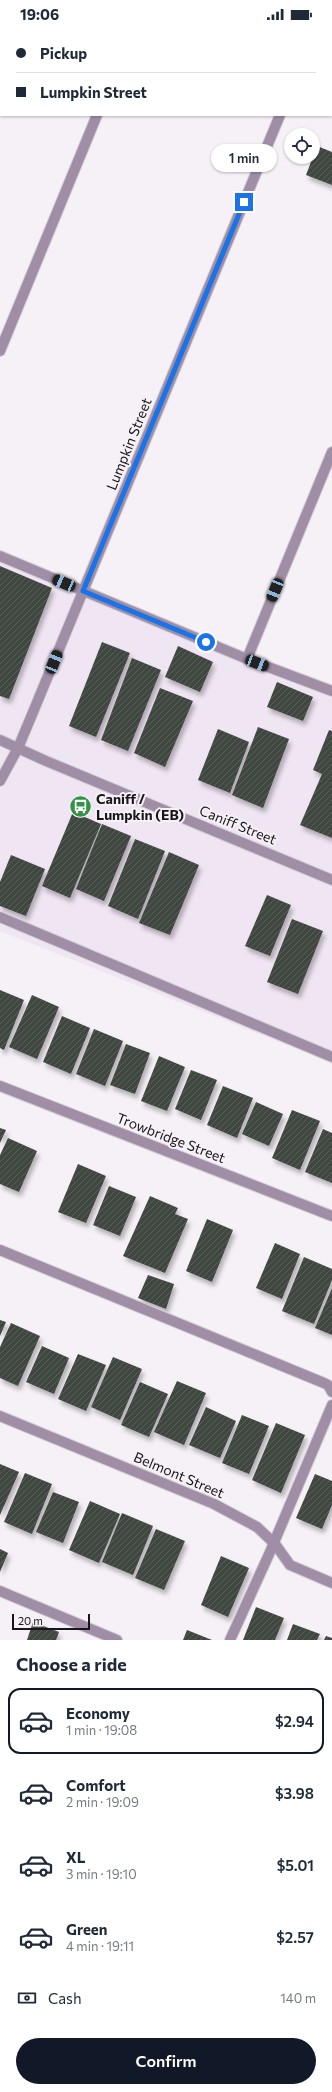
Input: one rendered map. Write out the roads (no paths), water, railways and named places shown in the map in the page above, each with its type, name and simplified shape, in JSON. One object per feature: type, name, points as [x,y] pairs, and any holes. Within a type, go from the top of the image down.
[{"type":"street","points":[[0,351],[98,116]]},
{"type":"street","name":"Lumpkin Street","points":[[0,782],[18,748],[280,116]]},
{"type":"street","points":[[247,659],[332,452]]},
{"type":"street","points":[[0,556],[247,659],[332,691]]},
{"type":"street","name":"Caniff Street","points":[[0,740],[332,880]]},
{"type":"street","points":[[0,917],[332,1057]]},
{"type":"street","name":"Trowbridge Street","points":[[0,1086],[332,1216]]},
{"type":"street","points":[[0,1250],[324,1383],[328,1385],[332,1392]]},
{"type":"street","points":[[230,1640],[270,1552],[332,1406]]},
{"type":"street","name":"Belmont Street","points":[[0,1416],[214,1504],[257,1527],[275,1544],[290,1565],[332,1583]]},
{"type":"street","points":[[0,1591],[117,1640]]},
{"type":"place","name":"Caniff / Lumpkin (EB)","points":[[80,807]]}]
